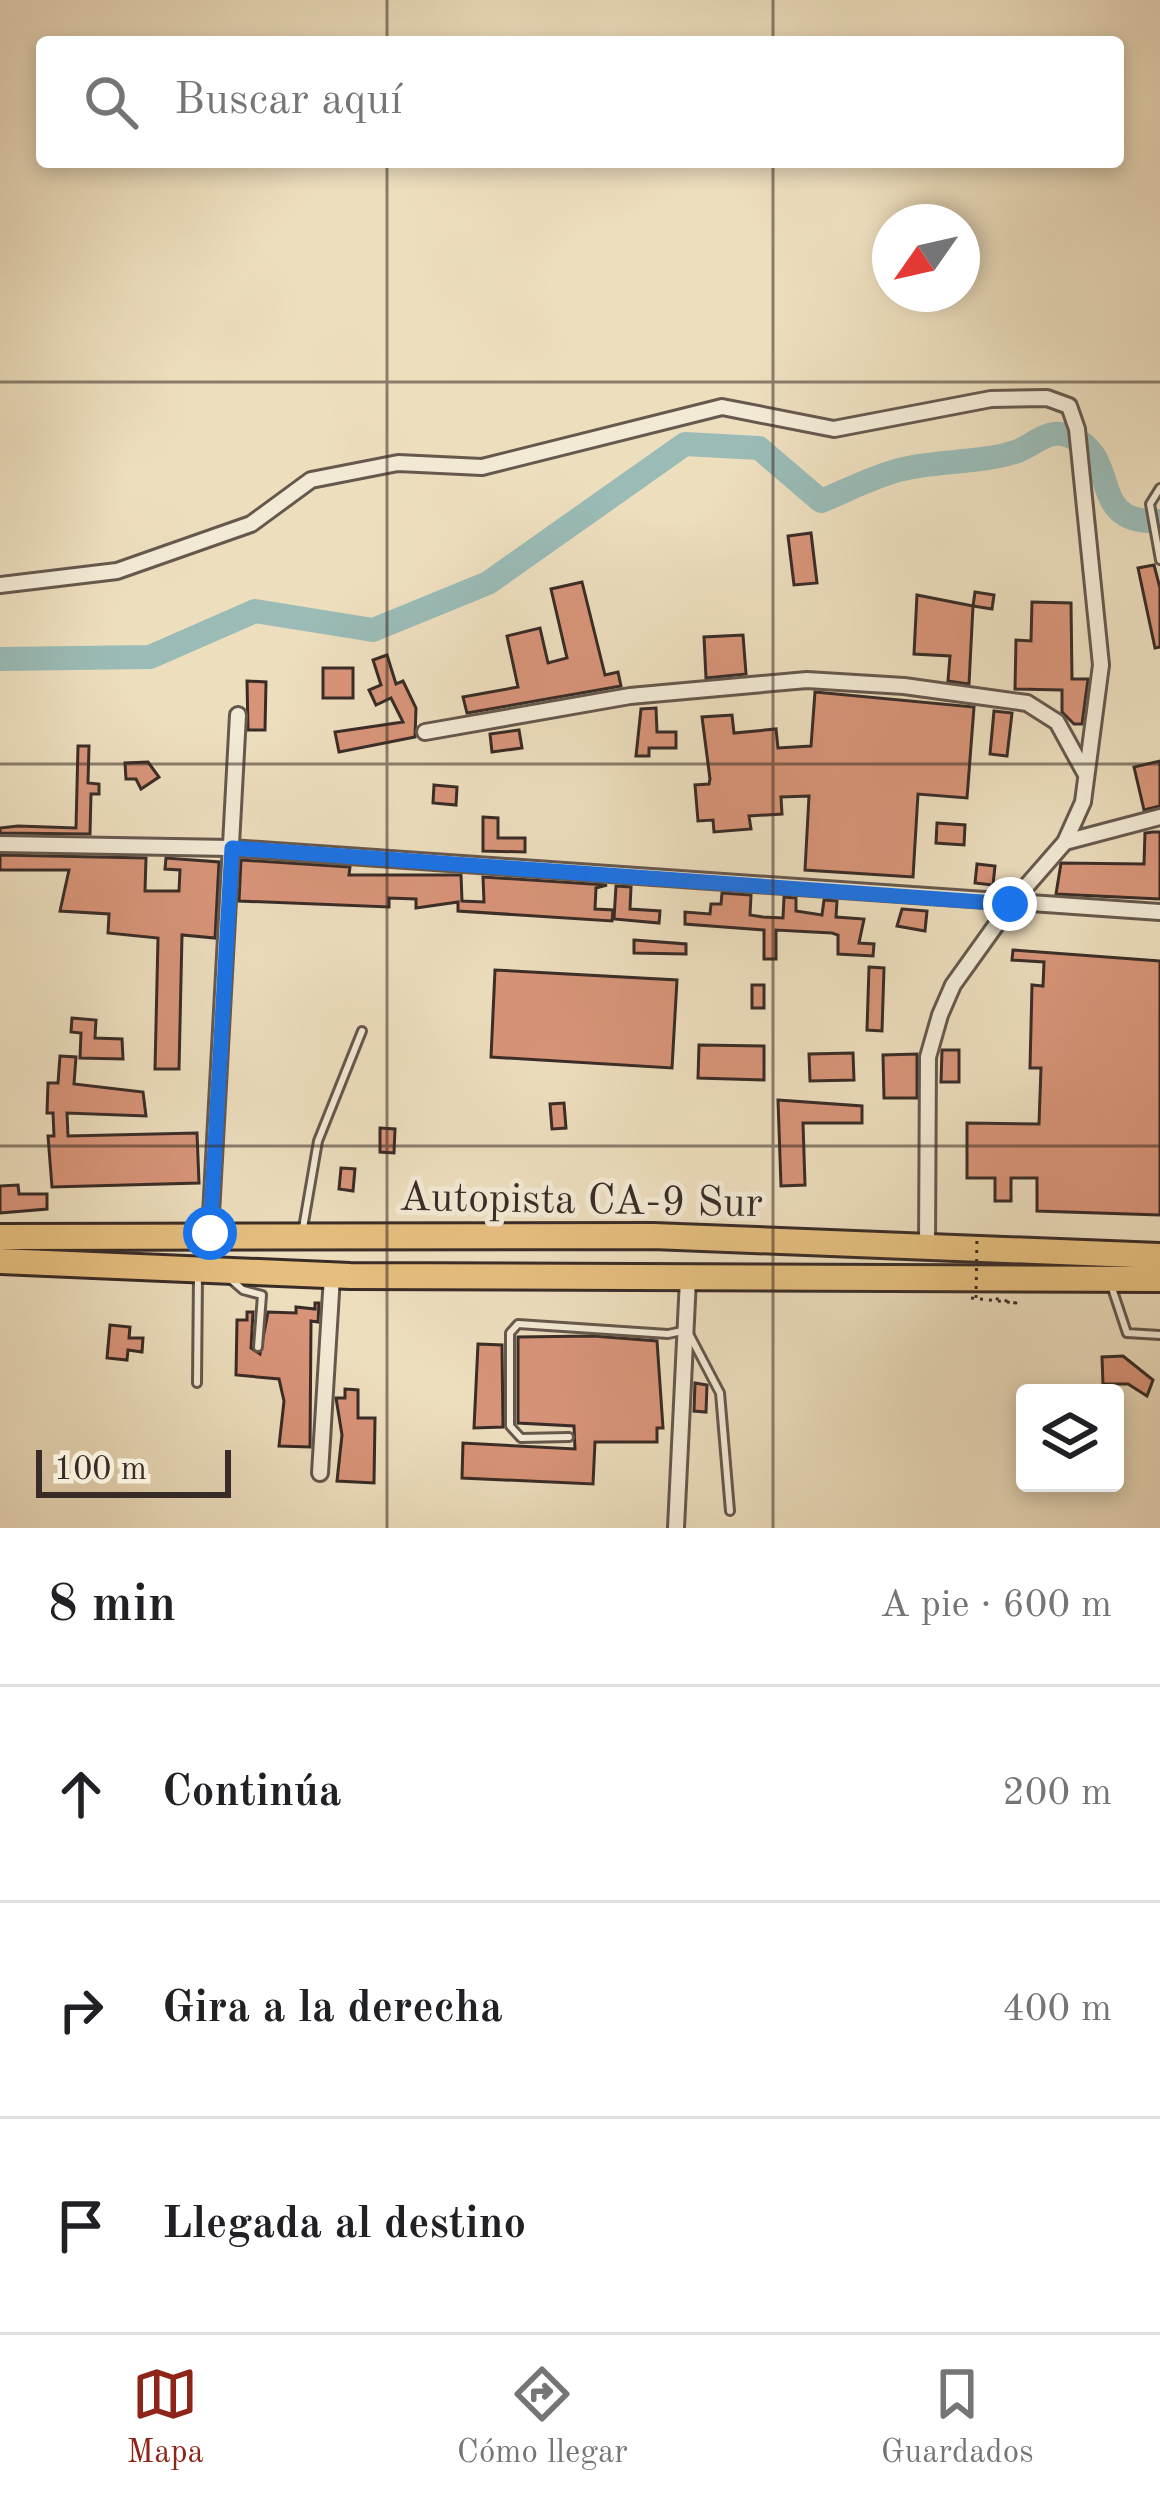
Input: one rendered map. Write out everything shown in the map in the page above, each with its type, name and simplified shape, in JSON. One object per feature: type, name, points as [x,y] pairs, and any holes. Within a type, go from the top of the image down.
[{"type":"highway","name":"Autopista CA-9 Sur","points":[[0,1238],[210,1233],[653,1236],[1160,1256]]},
{"type":"highway","points":[[341,1276],[334,1253],[361,1234]]},
{"type":"highway","points":[[653,1236],[675,1251],[680,1262],[676,1273],[656,1279]]},
{"type":"highway","points":[[900,1279],[922,1268],[926,1245]]},
{"type":"highway","name":"Autopista CA-9 Sur","points":[[0,1261],[341,1276],[1160,1279]]},
{"type":"street","points":[[0,585],[117,571],[251,524],[311,480],[398,464],[482,467],[722,407],[834,429],[991,399],[1047,398],[1069,406],[1077,429],[1078,476],[1101,665],[1082,802],[1065,842],[1010,904],[953,985],[928,1058],[926,1245]]},
{"type":"street","points":[[425,732],[630,696],[807,680],[904,686],[991,694],[1027,703],[1057,722],[1085,773]]},
{"type":"street","points":[[210,1233],[238,715]]},
{"type":"street","points":[[1065,842],[1160,817]]},
{"type":"street","points":[[0,844],[232,848],[1160,912]]},
{"type":"street","points":[[320,1473],[341,1276]]},
{"type":"street","points":[[676,1528],[688,1279]]},
{"type":"lane","points":[[1160,488],[1150,504],[1160,560]]},
{"type":"lane","points":[[302,1233],[318,1141],[362,1031]]},
{"type":"lane","points":[[197,1383],[210,1271],[262,1295],[258,1346]]},
{"type":"lane","points":[[1109,1279],[1127,1333],[1160,1335]]},
{"type":"lane","points":[[569,1437],[521,1438],[510,1426],[510,1333],[518,1324],[668,1334],[687,1330],[719,1393],[730,1511]]},
{"type":"path","points":[[973,1300],[977,1237]]},
{"type":"path","points":[[973,1300],[1016,1303],[973,1300]]},
{"type":"building","points":[[811,533],[817,583],[794,585],[788,536]]},
{"type":"building","points":[[1154,565],[1160,588],[1160,647],[1155,648],[1138,568]]},
{"type":"building","points":[[582,582],[605,675],[618,672],[621,686],[467,713],[463,697],[518,687],[507,636],[540,628],[548,663],[567,658],[551,589]]},
{"type":"building","points":[[975,592],[994,595],[992,609],[973,606]]},
{"type":"building","points":[[917,595],[973,606],[969,684],[948,681],[950,656],[914,654]]},
{"type":"building","points":[[1032,602],[1071,603],[1072,679],[1088,679],[1082,724],[1074,724],[1062,712],[1062,690],[1015,689],[1016,640],[1031,641]]},
{"type":"building","points":[[743,635],[746,674],[706,678],[704,637]]},
{"type":"building","points":[[387,655],[396,684],[403,681],[416,708],[415,737],[339,752],[335,732],[403,722],[391,698],[376,705],[369,690],[381,685],[373,660]]},
{"type":"building","points":[[323,668],[353,668],[353,698],[323,698]]},
{"type":"building","points":[[247,681],[266,682],[265,730],[248,730]]},
{"type":"building","points":[[815,692],[974,707],[967,798],[918,794],[913,877],[805,870],[809,796],[781,797],[782,814],[749,816],[751,829],[714,832],[713,820],[698,821],[695,785],[709,784],[710,779],[702,717],[732,715],[734,733],[776,729],[778,748],[811,746]]},
{"type":"building","points":[[656,708],[657,732],[676,732],[676,748],[649,748],[649,756],[636,756],[641,709]]},
{"type":"building","points":[[994,711],[1012,713],[1007,756],[990,754]]},
{"type":"building","points":[[519,730],[522,748],[492,752],[490,734]]},
{"type":"building","points":[[78,746],[89,746],[88,783],[99,784],[99,794],[91,794],[90,834],[0,833],[0,828],[18,826],[76,828]]},
{"type":"building","points":[[1160,761],[1160,806],[1144,810],[1134,767]]},
{"type":"building","points":[[148,762],[159,777],[141,789],[136,779],[126,779],[125,763]]},
{"type":"building","points":[[434,785],[457,787],[456,805],[433,803]]},
{"type":"building","points":[[483,817],[498,818],[498,838],[525,838],[525,852],[483,851]]},
{"type":"building","points":[[937,823],[965,825],[964,845],[936,843]]},
{"type":"building","points":[[1160,832],[1160,899],[1056,894],[1061,863],[1144,864],[1145,833]]},
{"type":"building","points":[[0,855],[146,858],[145,891],[179,891],[180,870],[165,869],[166,858],[219,862],[215,938],[182,935],[179,1069],[155,1069],[158,938],[108,933],[109,914],[60,911],[69,870],[0,870]]},
{"type":"building","points":[[241,860],[350,867],[349,875],[461,875],[462,901],[484,902],[483,877],[607,885],[596,888],[595,909],[613,910],[612,921],[458,911],[458,902],[416,908],[416,899],[389,898],[389,907],[239,901]]},
{"type":"building","points":[[977,864],[995,866],[993,885],[975,883]]},
{"type":"building","points":[[616,886],[631,887],[630,909],[660,911],[659,923],[614,919]]},
{"type":"building","points":[[722,893],[751,895],[750,915],[763,917],[783,918],[784,897],[796,898],[796,911],[822,915],[824,900],[837,901],[836,917],[864,919],[859,943],[874,944],[873,956],[838,954],[838,935],[832,933],[776,930],[776,959],[764,959],[764,930],[685,924],[685,912],[710,914],[711,904],[721,904]]},
{"type":"building","points":[[902,909],[927,911],[925,931],[897,926]]},
{"type":"building","points":[[634,940],[686,944],[686,954],[634,953]]},
{"type":"building","points":[[1013,950],[1160,961],[1160,1215],[1037,1211],[1037,1178],[1011,1178],[1011,1201],[995,1201],[995,1178],[967,1178],[967,1123],[1039,1124],[1041,1068],[1030,1068],[1032,985],[1043,986],[1044,962],[1012,960]]},
{"type":"building","points":[[869,967],[884,968],[882,1031],[867,1030]]},
{"type":"building","points":[[495,970],[677,980],[672,1068],[491,1057]]},
{"type":"building","points":[[752,985],[764,985],[764,1008],[752,1008]]},
{"type":"building","points":[[72,1018],[96,1020],[95,1038],[122,1039],[123,1059],[80,1058],[81,1033],[71,1032]]},
{"type":"building","points":[[699,1045],[764,1046],[764,1080],[698,1078]]},
{"type":"building","points":[[942,1050],[959,1050],[959,1082],[941,1082]]},
{"type":"building","points":[[853,1053],[854,1080],[810,1081],[809,1054]]},
{"type":"building","points":[[917,1054],[917,1098],[884,1098],[883,1055]]},
{"type":"building","points":[[60,1056],[76,1057],[74,1084],[143,1092],[146,1116],[67,1113],[68,1136],[197,1133],[199,1183],[52,1187],[48,1136],[54,1136],[53,1113],[47,1113],[48,1083],[58,1083]]},
{"type":"building","points":[[778,1100],[862,1106],[862,1123],[803,1123],[805,1185],[781,1186]]},
{"type":"building","points":[[564,1103],[566,1128],[552,1129],[550,1104]]},
{"type":"building","points":[[380,1128],[395,1129],[394,1153],[380,1152]]},
{"type":"building","points":[[341,1168],[355,1169],[353,1191],[339,1189]]},
{"type":"building","points":[[18,1185],[19,1194],[47,1194],[47,1209],[0,1213],[0,1186]]},
{"type":"building","points":[[319,1303],[318,1322],[311,1321],[310,1447],[279,1446],[284,1401],[279,1379],[236,1375],[237,1320],[247,1320],[247,1312],[253,1312],[251,1348],[260,1354],[268,1312],[296,1313],[296,1307],[315,1309]]},
{"type":"building","points":[[110,1325],[130,1327],[129,1338],[143,1338],[142,1352],[128,1350],[127,1360],[107,1358]]},
{"type":"building","points":[[518,1337],[657,1341],[663,1428],[657,1428],[657,1442],[595,1442],[593,1484],[462,1478],[463,1443],[575,1449],[574,1426],[518,1423]]},
{"type":"building","points":[[478,1344],[502,1345],[503,1427],[474,1428]]},
{"type":"building","points":[[1123,1356],[1153,1380],[1147,1396],[1128,1384],[1103,1384],[1102,1357]]},
{"type":"building","points":[[695,1383],[707,1385],[706,1412],[694,1411]]},
{"type":"building","points":[[345,1389],[358,1390],[358,1418],[375,1418],[374,1483],[337,1481],[342,1435],[336,1398],[345,1398]]},
{"type":"waterway","points":[[0,659],[150,657],[255,611],[373,630],[488,583],[685,444],[759,448],[821,501],[899,470],[1004,455],[1061,434],[1086,446],[1121,512],[1160,521]]},
{"type":"route","points":[[210,1233],[232,848],[1010,904]]}]
